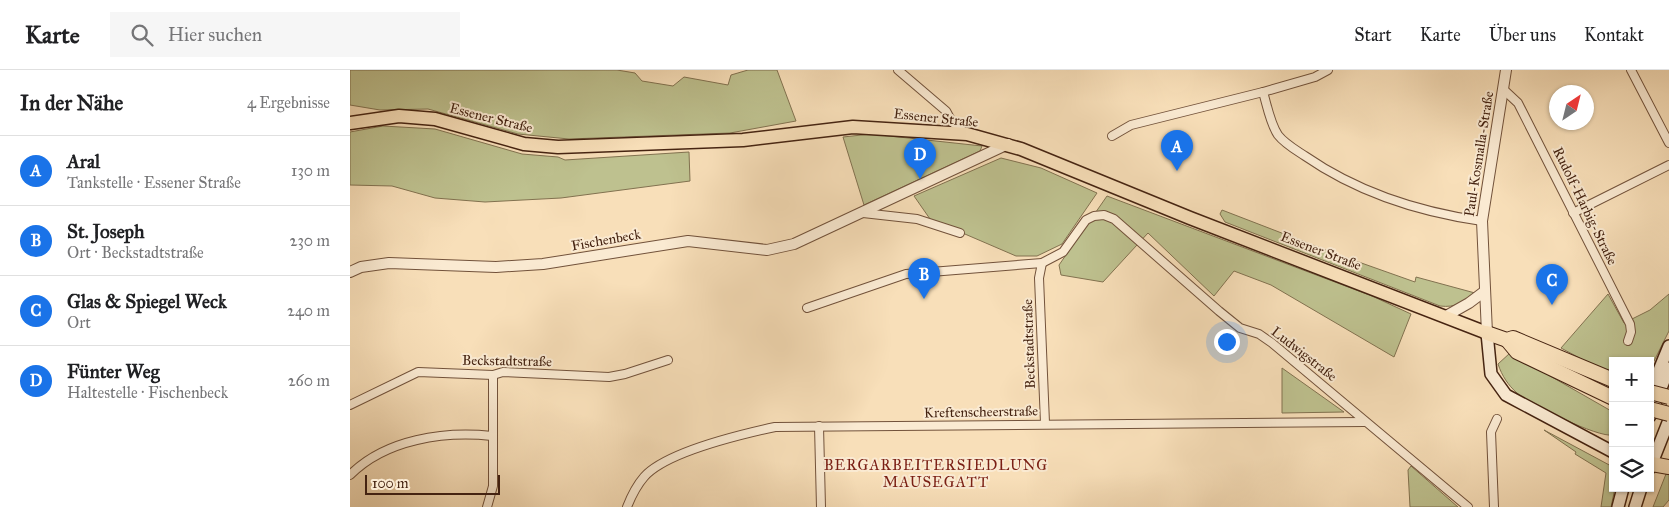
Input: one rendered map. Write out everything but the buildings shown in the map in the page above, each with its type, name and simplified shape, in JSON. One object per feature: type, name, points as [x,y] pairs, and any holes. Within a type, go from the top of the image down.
[{"type":"highway","points":[[1487,333],[1507,340],[1516,352],[1609,396]]},
{"type":"highway","points":[[1507,340],[1513,338],[1609,378]]},
{"type":"highway","points":[[1654,393],[1669,397]]},
{"type":"highway","points":[[1654,410],[1669,414]]},
{"type":"highway","points":[[1654,465],[1669,467]]},
{"type":"main road","name":"Essener Straße","points":[[350,123],[399,116],[435,120],[524,144],[558,147],[742,140],[853,127],[967,134],[1008,144],[1190,218],[1487,333]]},
{"type":"main road","points":[[1487,333],[1491,374],[1506,395],[1609,450]]},
{"type":"main road","points":[[1654,382],[1669,346]]},
{"type":"main road","points":[[1654,406],[1669,368]]},
{"type":"main road","points":[[1654,458],[1669,420]]},
{"type":"main road","points":[[1600,445],[1609,442]]},
{"type":"main road","points":[[1618,507],[1622,492]]},
{"type":"main road","points":[[1635,507],[1641,492]]},
{"type":"street","points":[[898,70],[946,111],[952,122],[967,134]]},
{"type":"street","points":[[1112,136],[1131,125],[1263,92],[1315,77],[1328,70]]},
{"type":"street","name":"Paul-Kosmalla-Straße","points":[[1487,333],[1482,221],[1506,70]]},
{"type":"street","points":[[1631,70],[1669,143]]},
{"type":"street","name":"Rudolf-Harbig-Straße","points":[[1503,89],[1518,103],[1630,324],[1631,332],[1628,341]]},
{"type":"street","points":[[1263,92],[1278,134],[1284,142],[1318,165],[1371,193],[1426,209],[1482,221]]},
{"type":"street","name":"Fischenbeck","points":[[350,272],[361,267],[389,263],[496,267],[543,264],[688,241],[767,250],[794,244],[1008,144]]},
{"type":"street","points":[[1573,213],[1669,165]]},
{"type":"street","points":[[861,212],[917,219],[960,233]]},
{"type":"street","name":"Ludwigstraße","points":[[1042,263],[1063,252],[1086,220],[1094,216],[1104,215],[1114,219],[1219,311],[1240,328],[1259,334],[1272,343],[1353,410],[1364,422],[1370,424],[1468,507]]},
{"type":"street","points":[[807,308],[906,274],[1042,263]]},
{"type":"street","name":"Beckstadtstraße","points":[[1042,263],[1040,278],[1045,423]]},
{"type":"street","points":[[1446,316],[1485,291]]},
{"type":"street","name":"Beckstadtstraße","points":[[350,405],[418,372],[493,375],[503,372],[609,377],[625,374],[668,360]]},
{"type":"street","points":[[488,507],[493,486],[493,375]]},
{"type":"street","points":[[1494,507],[1491,432],[1497,419]]},
{"type":"street","name":"Kreftenscheerstraße","points":[[627,507],[645,476],[665,462],[710,444],[775,427],[1045,423],[1364,422]]},
{"type":"street","points":[[819,426],[821,507]]},
{"type":"street","points":[[350,475],[373,457],[430,437],[464,433],[492,436]]},
{"type":"green space","points":[[350,70],[617,70],[635,73],[642,81],[673,86],[684,77],[728,85],[731,75],[748,70],[777,70],[796,121],[730,133],[569,139],[518,134],[428,109],[380,110],[350,105]]},
{"type":"green space","points":[[383,126],[435,129],[522,154],[558,157],[565,160],[689,152],[690,181],[561,198],[485,202],[435,198],[392,186],[350,185],[350,132]]},
{"type":"green space","points":[[871,134],[982,146],[980,151],[864,205],[843,137]]},
{"type":"green space","points":[[1001,158],[1041,168],[1097,193],[1062,244],[1037,256],[1016,256],[930,219],[914,196]]},
{"type":"green space","points":[[1107,196],[1372,296],[1411,314],[1394,357],[1271,285],[1234,271],[1214,296],[1148,233],[1103,282],[1061,275],[1059,265]]},
{"type":"green space","points":[[1222,210],[1415,282],[1416,277],[1475,293],[1463,302],[1455,305],[1440,306],[1225,222],[1220,214]]},
{"type":"green space","points":[[1608,294],[1624,323],[1650,310],[1669,294],[1669,331],[1654,361],[1654,357],[1609,357],[1609,370],[1600,369],[1561,348]]},
{"type":"green space","points":[[1510,353],[1609,410],[1609,435],[1579,426],[1524,398],[1511,387],[1498,364]]},
{"type":"green space","points":[[1282,368],[1344,412],[1282,413]]},
{"type":"green space","points":[[1544,430],[1609,465],[1609,492],[1614,492],[1611,507],[1601,507],[1606,473],[1575,454],[1576,452]]},
{"type":"green space","points":[[1411,466],[1458,507],[1410,507],[1408,470]]},
{"type":"green space","points":[[1666,474],[1669,474],[1669,500],[1663,507],[1653,507]]},
{"type":"place","name":"Aral","points":[[1177,171]]},
{"type":"place","name":"Fünter Weg","points":[[920,179]]},
{"type":"place","name":"St. Joseph","points":[[924,299]]},
{"type":"place","name":"Glas & Spiegel Weck","points":[[1552,305]]},
{"type":"district","name":"BERGARBEITERSIEDLUNG MAUSEGATT","points":[[936,474]]}]
